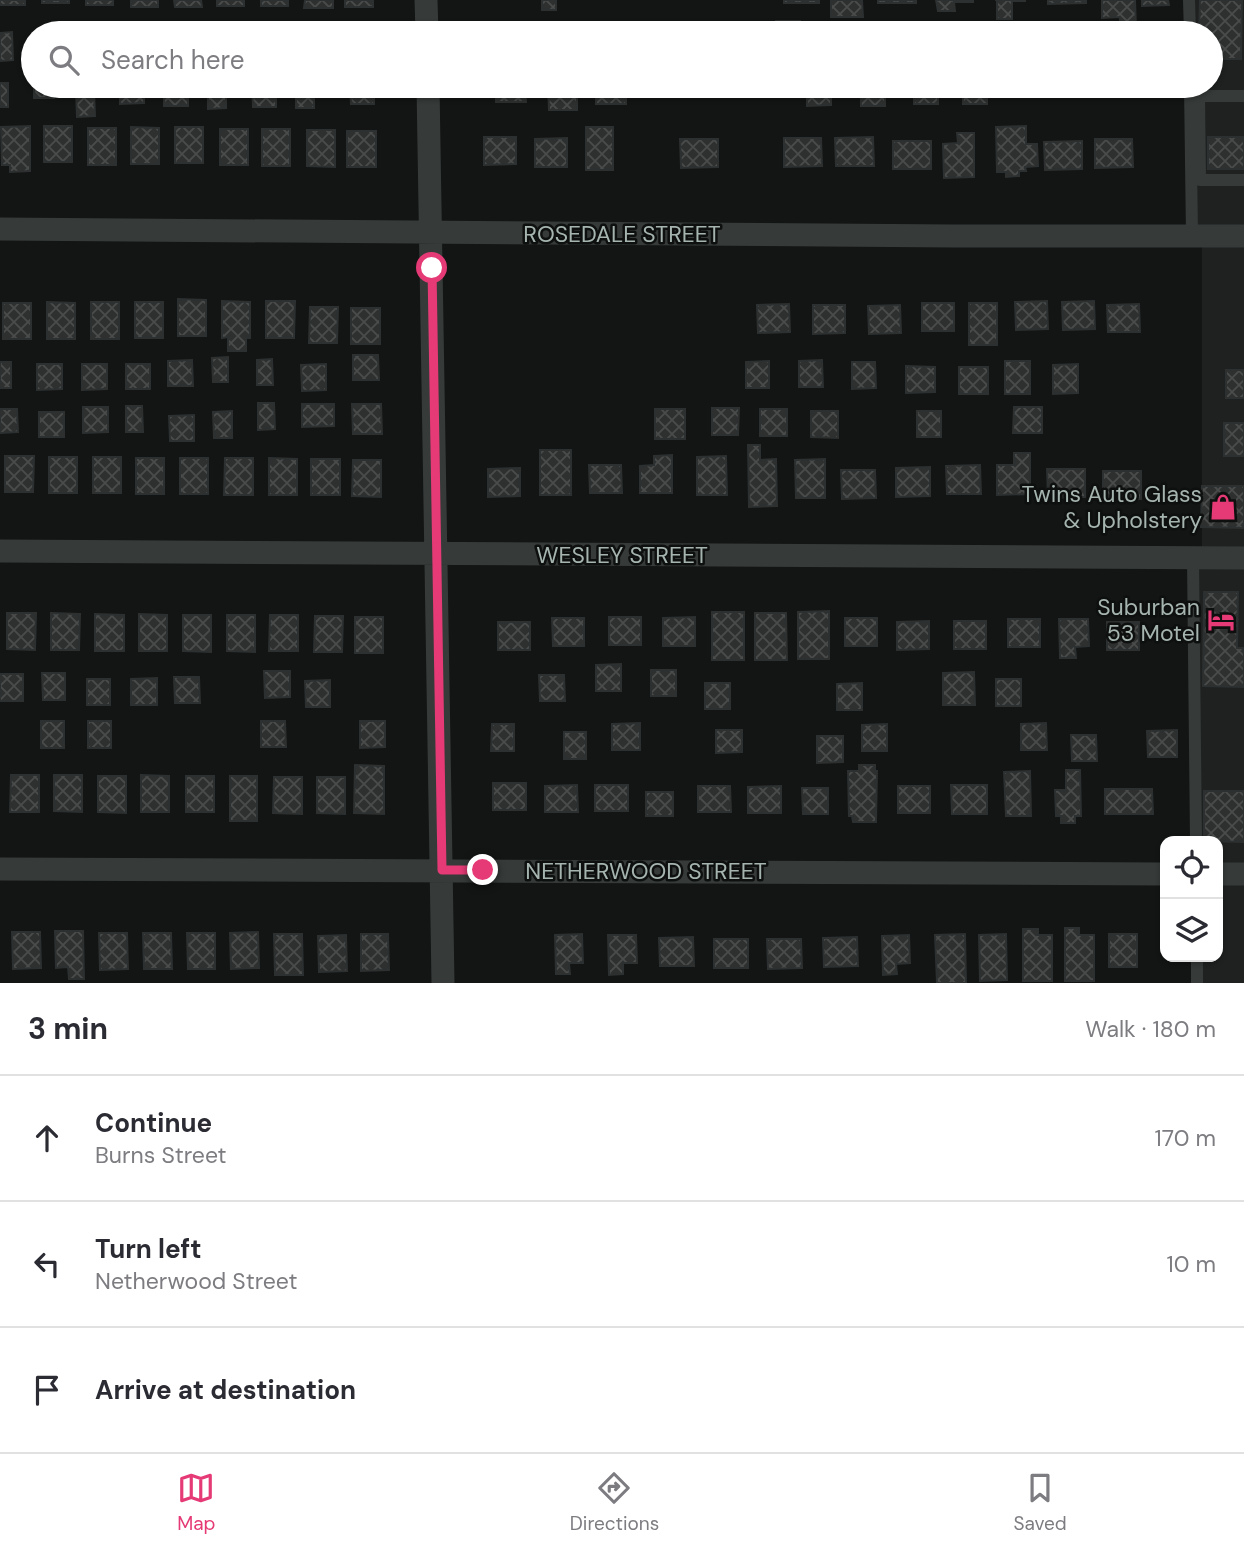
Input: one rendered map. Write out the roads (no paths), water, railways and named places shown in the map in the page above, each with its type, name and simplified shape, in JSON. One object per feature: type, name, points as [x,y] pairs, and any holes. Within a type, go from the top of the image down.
[{"type":"street","points":[[426,0],[427,21]]},
{"type":"street","points":[[428,98],[443,983]]},
{"type":"street","name":"ROSEDALE STREET","points":[[0,229],[1244,236]]},
{"type":"street","name":"WESLEY STREET","points":[[0,551],[1244,558]]},
{"type":"street","name":"NETHERWOOD STREET","points":[[0,869],[1160,874]]},
{"type":"street","points":[[1223,874],[1244,874]]},
{"type":"lane","points":[[1189,0],[1190,21]]},
{"type":"lane","points":[[1223,96],[1244,96]]},
{"type":"lane","points":[[1190,98],[1192,236]]},
{"type":"lane","points":[[1199,98],[1200,180],[1244,180]]},
{"type":"lane","points":[[1193,558],[1196,836]]},
{"type":"lane","points":[[1196,962],[1197,983]]},
{"type":"place","name":"Twins Auto Glass & Upholstery","points":[[1223,507]]},
{"type":"place","name":"Suburban 53 Motel","points":[[1221,620]]}]
